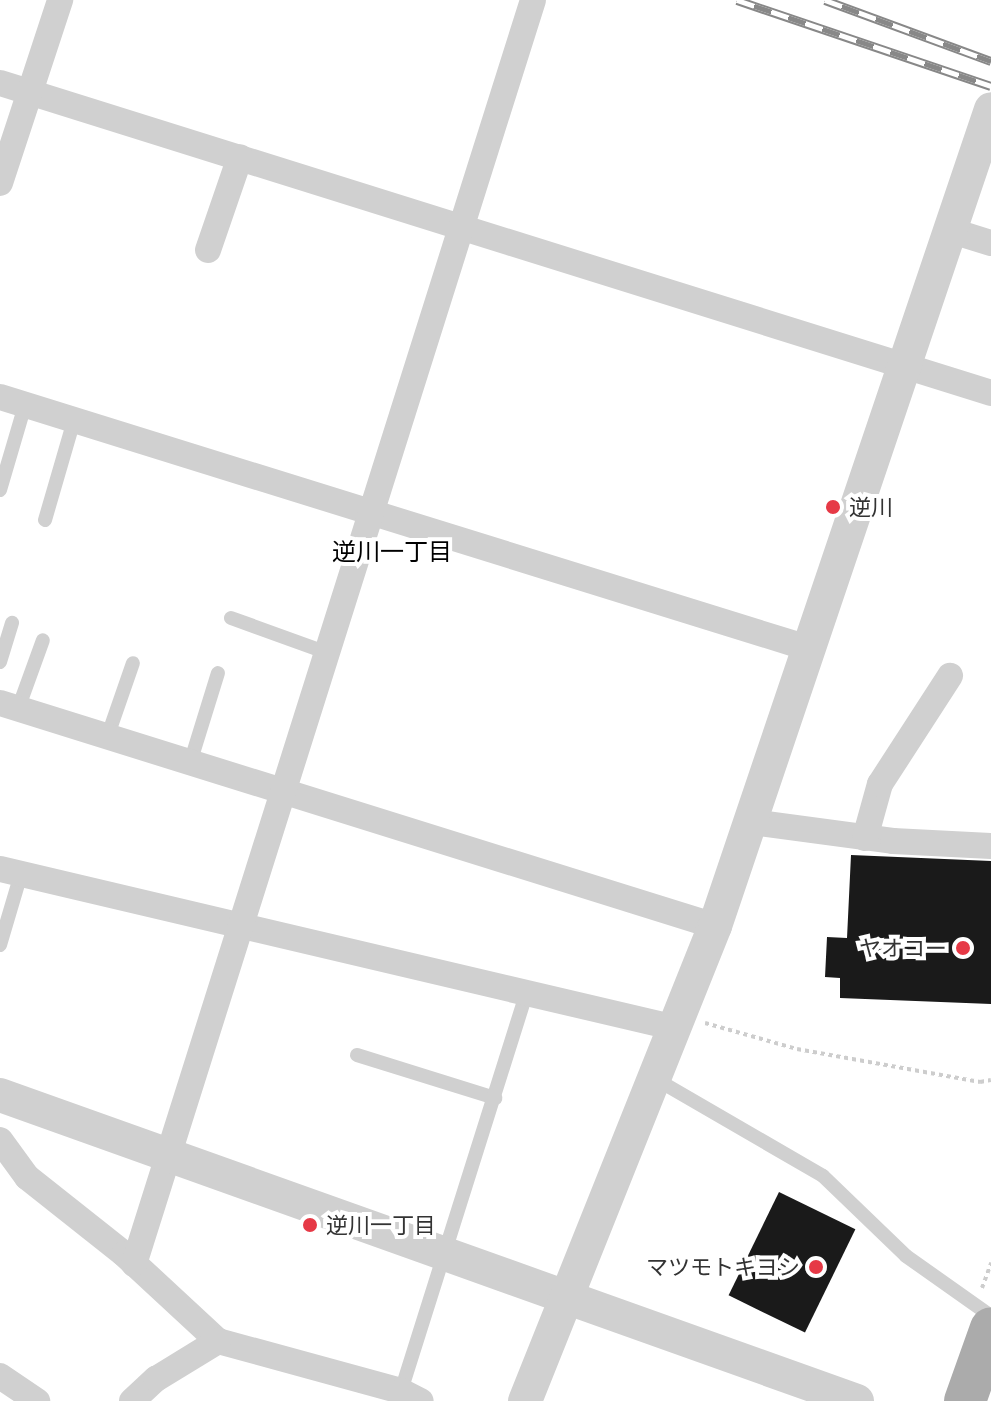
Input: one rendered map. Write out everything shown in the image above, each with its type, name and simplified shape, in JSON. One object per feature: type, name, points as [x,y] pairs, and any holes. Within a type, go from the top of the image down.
[{"type":"main road","points":[[965,1401],[991,1328]]},
{"type":"street","points":[[0,183],[60,0]]},
{"type":"street","points":[[134,1264],[240,924],[286,792],[325,652],[464,226],[533,0]]},
{"type":"street","points":[[0,83],[991,393]]},
{"type":"street","points":[[525,1401],[715,926],[991,109]]},
{"type":"street","points":[[208,250],[240,157]]},
{"type":"street","points":[[949,230],[991,243]]},
{"type":"street","points":[[0,397],[808,648]]},
{"type":"street","points":[[865,838],[880,784],[950,676]]},
{"type":"street","points":[[9,706],[191,760],[715,926]]},
{"type":"street","points":[[751,822],[865,838],[991,846]]},
{"type":"street","points":[[10,872],[527,991],[678,1022]]},
{"type":"street","points":[[0,1095],[449,1252],[566,1298],[857,1401]]},
{"type":"street","points":[[0,1140],[27,1177],[134,1264],[218,1341],[411,1396]]},
{"type":"street","points":[[132,1401],[156,1379],[218,1341]]},
{"type":"street","points":[[0,1376],[37,1401]]},
{"type":"lane","points":[[0,490],[25,405]]},
{"type":"lane","points":[[45,520],[74,420]]},
{"type":"lane","points":[[231,618],[325,652]]},
{"type":"lane","points":[[0,662],[12,623]]},
{"type":"lane","points":[[9,706],[43,640]]},
{"type":"lane","points":[[108,735],[133,663]]},
{"type":"lane","points":[[191,760],[218,673]]},
{"type":"lane","points":[[0,945],[10,872]]},
{"type":"lane","points":[[411,1396],[449,1252],[527,991]]},
{"type":"lane","points":[[357,1055],[495,1098]]},
{"type":"lane","points":[[654,1077],[823,1176],[906,1256],[991,1316]]},
{"type":"path","points":[[678,1022],[797,1049],[980,1082],[991,1080]]},
{"type":"building","points":[[851,855],[991,861],[991,1004],[840,998],[840,978],[825,977],[827,937],[847,938]]},
{"type":"building","points":[[779,1192],[855,1229],[805,1333],[729,1295]]},
{"type":"railway","points":[[737,0],[991,86]]},
{"type":"railway","points":[[825,0],[991,61]]},
{"type":"place","name":"逆川","points":[[833,507]]},
{"type":"place","name":"ヤオコー","points":[[963,948]]},
{"type":"place","name":"逆川一丁目","points":[[310,1225]]},
{"type":"place","name":"マツモトキヨシ","points":[[816,1267]]},
{"type":"district","name":"逆川一丁目","points":[[392,551]]}]
